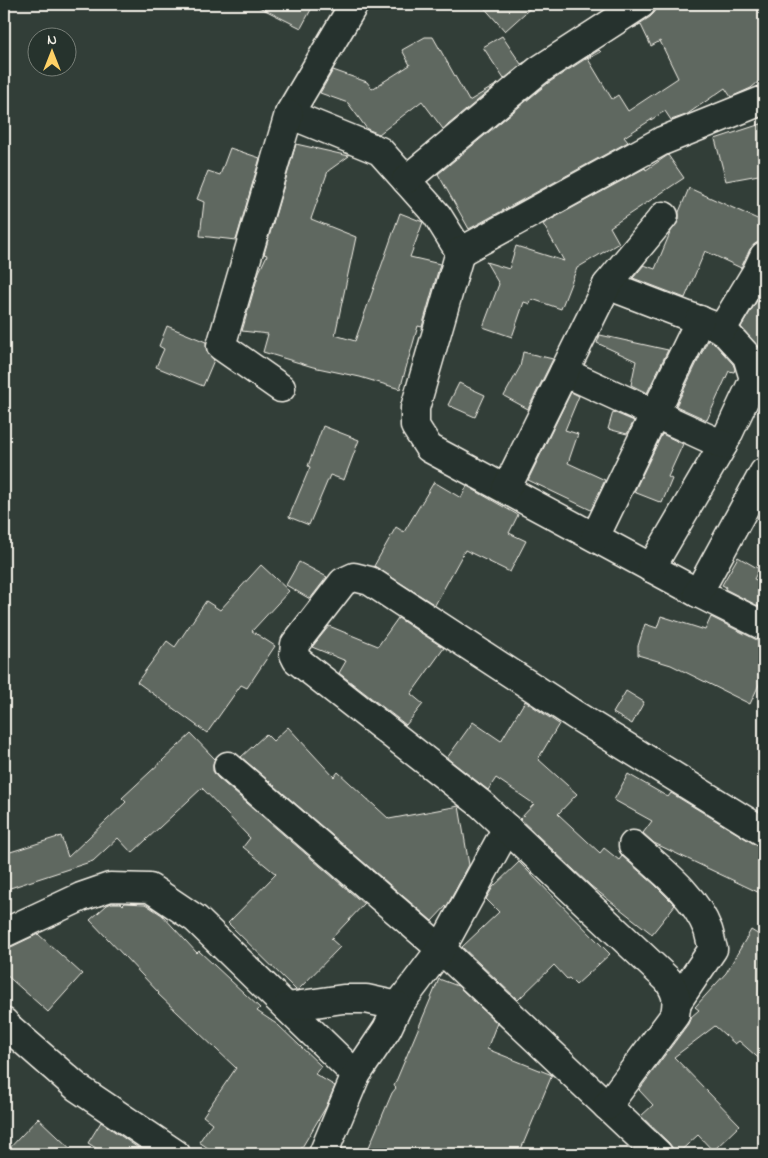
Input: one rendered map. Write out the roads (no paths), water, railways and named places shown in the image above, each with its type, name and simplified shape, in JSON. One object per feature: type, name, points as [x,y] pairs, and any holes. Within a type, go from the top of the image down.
[{"type":"street","points":[[281,388],[221,346],[289,114],[354,4]]},
{"type":"street","points":[[406,180],[539,70],[641,4]]},
{"type":"street","points":[[764,100],[662,141],[460,252],[415,408],[415,426],[429,448],[698,593],[764,626]]},
{"type":"street","points":[[289,114],[380,151],[437,215],[460,252]]},
{"type":"street","points":[[506,489],[608,285],[664,216]]},
{"type":"street","points":[[595,537],[656,414],[711,324],[757,272],[764,256]]},
{"type":"street","points":[[608,285],[711,324],[748,356],[754,379],[723,445],[651,568]]},
{"type":"street","points":[[564,372],[723,445]]},
{"type":"street","points":[[698,593],[764,472]]},
{"type":"street","points":[[677,1002],[675,991],[668,980],[507,828],[481,804],[297,660],[294,654],[295,644],[343,582],[354,577],[370,581],[575,715],[764,832]]},
{"type":"street","points":[[228,766],[441,949],[658,1154]]},
{"type":"street","points":[[323,1154],[356,1075],[387,1029],[398,1006],[441,949],[507,828]]},
{"type":"street","points":[[607,1106],[674,1015],[677,1002],[713,949],[708,930],[697,909],[676,884],[633,844]]},
{"type":"street","points":[[4,933],[81,897],[110,887],[150,888],[196,919],[356,1075]]},
{"type":"street","points":[[286,1007],[343,999],[366,999],[398,1006]]},
{"type":"street","points":[[4,1022],[6,1026],[78,1088],[176,1154]]}]
